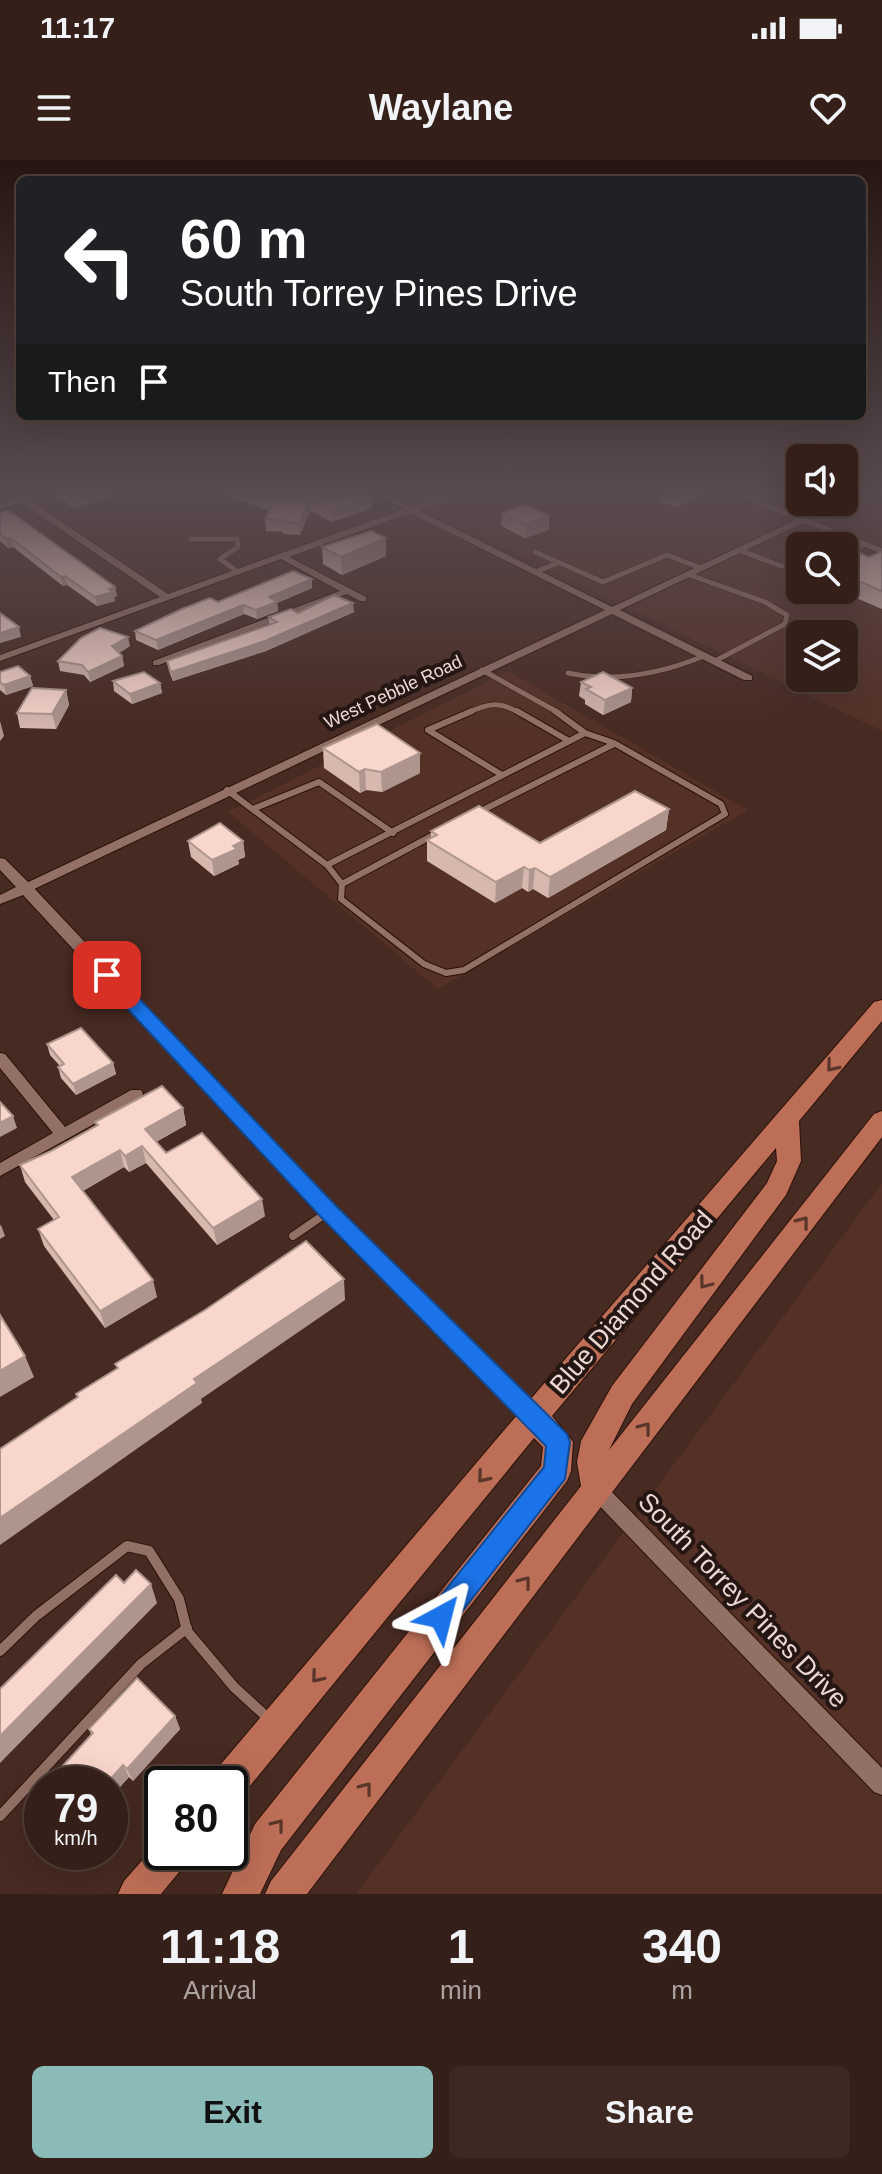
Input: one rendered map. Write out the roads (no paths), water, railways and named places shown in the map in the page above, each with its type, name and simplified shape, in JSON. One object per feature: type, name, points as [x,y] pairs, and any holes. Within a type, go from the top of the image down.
[{"type":"highway","name":"Blue Diamond Road","points":[[243,1766],[533,1417],[882,1007]]},
{"type":"highway","points":[[597,1490],[592,1462],[596,1441],[622,1395],[777,1188],[789,1161],[787,1120]]},
{"type":"highway","points":[[284,1894],[882,1120]]},
{"type":"highway","points":[[241,1894],[268,1837],[556,1471],[558,1442],[533,1417]]},
{"type":"highway","points":[[137,1894],[157,1870]]},
{"type":"street","points":[[130,572],[168,598]]},
{"type":"street","points":[[0,658],[238,572]]},
{"type":"street","points":[[311,572],[363,599]]},
{"type":"street","points":[[535,572],[748,678]]},
{"type":"street","name":"West Pebble Road","points":[[0,900],[692,572]]},
{"type":"street","points":[[156,663],[347,591]]},
{"type":"street","points":[[0,862],[328,1212],[533,1417]]},
{"type":"street","points":[[0,1058],[63,1135]]},
{"type":"street","points":[[0,1170],[136,1094]]},
{"type":"street","name":"South Torrey Pines Drive","points":[[597,1490],[882,1784]]},
{"type":"lane","points":[[579,572],[603,582],[627,572]]},
{"type":"lane","points":[[687,574],[765,602],[787,615],[785,624],[762,639],[715,661]]},
{"type":"lane","points":[[568,673],[581,677],[656,674],[704,656]]},
{"type":"lane","points":[[227,790],[327,865],[342,884],[341,899],[424,964],[446,973],[464,970],[725,814],[721,804],[614,743],[585,733],[568,718],[482,670]]},
{"type":"lane","points":[[502,775],[428,730],[490,703],[503,703],[569,741]]},
{"type":"lane","points":[[327,865],[585,733]]},
{"type":"lane","points":[[469,817],[614,743]]},
{"type":"lane","points":[[253,809],[319,782],[393,833]]},
{"type":"lane","points":[[342,884],[442,831]]},
{"type":"lane","points":[[293,1236],[328,1212]]},
{"type":"lane","points":[[0,1651],[36,1616],[127,1546],[149,1551],[179,1599],[187,1628],[234,1687],[276,1726]]},
{"type":"lane","points":[[0,1816],[141,1664],[187,1628]]}]
